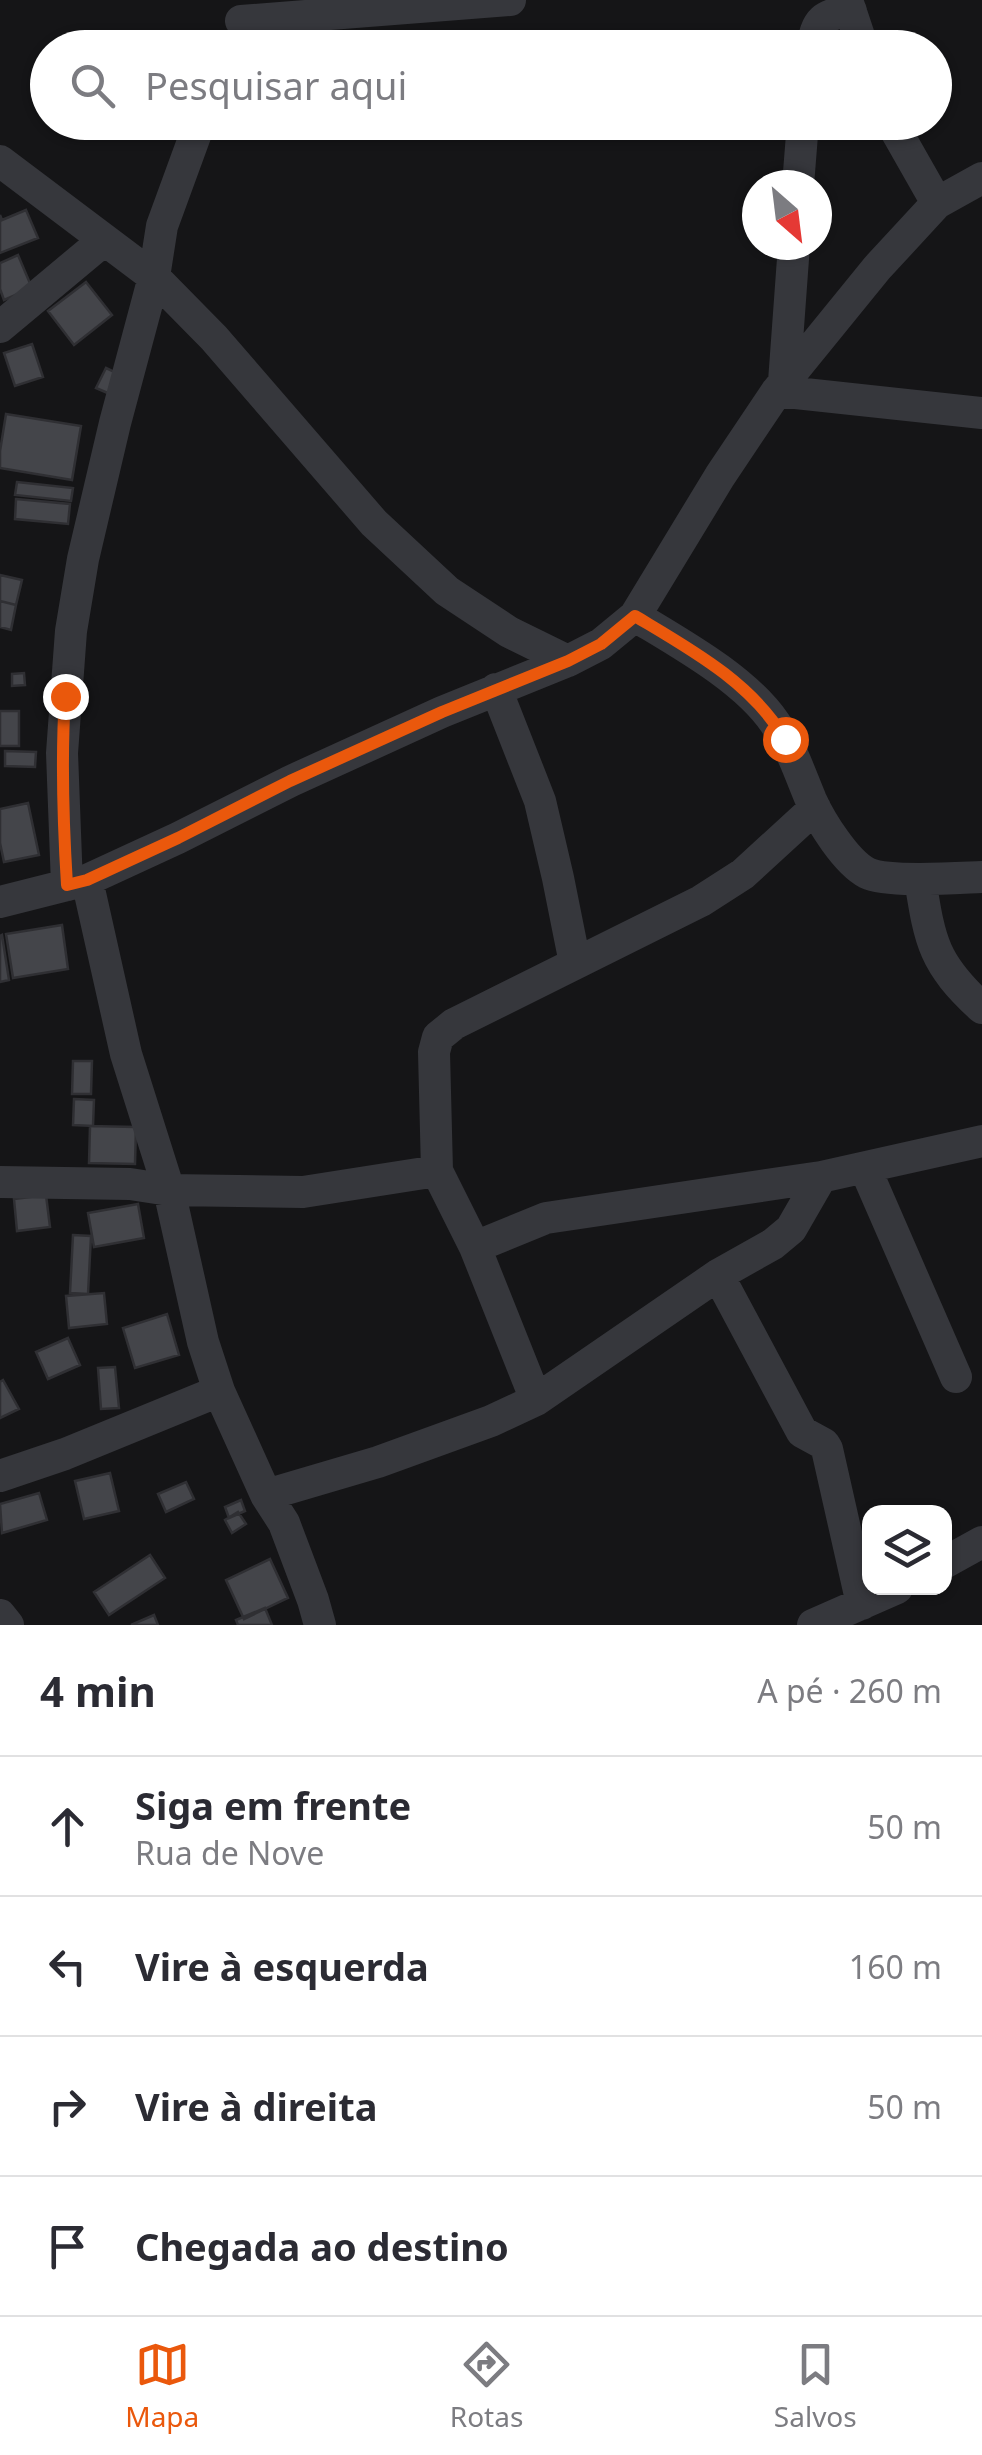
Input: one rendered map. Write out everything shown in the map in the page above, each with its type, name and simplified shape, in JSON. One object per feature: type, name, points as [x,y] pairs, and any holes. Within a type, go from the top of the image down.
[{"type":"street","points":[[240,23],[510,0]]},
{"type":"street","points":[[815,30],[824,18],[849,6],[857,30]]},
{"type":"street","points":[[193,140],[162,226],[154,277],[93,510],[71,631],[62,753],[63,820],[77,882],[168,1190],[188,1286],[218,1391],[266,1495],[284,1523],[320,1625]]},
{"type":"street","points":[[799,170],[802,140]]},
{"type":"street","points":[[901,140],[937,203]]},
{"type":"street","points":[[0,161],[154,277],[214,338],[374,523],[446,591],[509,632],[568,661]]},
{"type":"street","points":[[0,902],[77,882],[178,838],[290,781],[601,644],[635,616],[720,476],[781,386],[877,268],[937,203],[982,178]]},
{"type":"street","points":[[0,327],[104,241]]},
{"type":"street","points":[[781,386],[793,260]]},
{"type":"street","points":[[781,386],[982,413]]},
{"type":"street","points":[[635,616],[729,676],[773,720],[815,808],[849,860],[869,874],[920,879],[982,876]]},
{"type":"street","points":[[496,688],[540,802],[575,963]]},
{"type":"street","points":[[536,1400],[475,1248],[437,1171],[434,1052],[438,1036],[454,1024],[701,901],[743,874],[815,808]]},
{"type":"street","points":[[920,879],[933,948],[947,970],[982,1008]]},
{"type":"street","points":[[475,1248],[546,1218],[821,1177],[982,1141]]},
{"type":"street","points":[[865,1168],[956,1377]]},
{"type":"street","points":[[0,1182],[304,1192],[437,1171]]},
{"type":"street","points":[[266,1495],[378,1462],[491,1421],[536,1400],[718,1275],[773,1244],[791,1229],[821,1177]]},
{"type":"street","points":[[718,1275],[802,1432],[827,1449],[862,1604]]},
{"type":"street","points":[[0,1476],[218,1391]]},
{"type":"street","points":[[952,1559],[982,1542]]},
{"type":"street","points":[[813,1625],[882,1595]]},
{"type":"street","points":[[0,1615],[8,1625]]},
{"type":"building","points":[[26,210],[38,238],[0,253],[0,215],[2,220]]},
{"type":"building","points":[[18,255],[32,288],[4,300],[0,263]]},
{"type":"building","points":[[86,282],[112,315],[74,345],[48,311]]},
{"type":"building","points":[[32,344],[43,377],[15,386],[4,353]]},
{"type":"building","points":[[106,368],[119,374],[110,394],[96,388]]},
{"type":"building","points":[[6,414],[81,426],[72,480],[0,468]]},
{"type":"building","points":[[17,482],[73,488],[71,501],[15,495]]},
{"type":"building","points":[[16,499],[70,504],[68,524],[15,519]]},
{"type":"building","points":[[0,575],[22,580],[16,605],[0,601]]},
{"type":"building","points":[[0,601],[16,605],[11,630],[0,627]]},
{"type":"building","points":[[24,673],[25,685],[12,686],[12,674]]},
{"type":"building","points":[[0,711],[19,711],[19,746],[0,746]]},
{"type":"building","points":[[5,751],[36,752],[35,767],[5,766]]},
{"type":"building","points":[[28,803],[39,855],[4,862],[0,809]]},
{"type":"building","points":[[62,925],[68,969],[13,978],[6,934]]},
{"type":"building","points":[[0,936],[9,980],[0,982]]},
{"type":"building","points":[[73,1061],[92,1061],[91,1094],[72,1094]]},
{"type":"building","points":[[74,1099],[94,1100],[93,1126],[73,1125]]},
{"type":"building","points":[[90,1126],[136,1127],[135,1164],[89,1163]]},
{"type":"building","points":[[46,1195],[50,1227],[17,1231],[14,1199]]},
{"type":"building","points":[[138,1204],[144,1238],[94,1247],[88,1213]]},
{"type":"building","points":[[73,1235],[91,1236],[88,1294],[70,1293]]},
{"type":"building","points":[[104,1293],[107,1324],[69,1328],[66,1296]]},
{"type":"building","points":[[167,1314],[179,1355],[135,1368],[123,1328]]},
{"type":"building","points":[[68,1338],[80,1365],[48,1379],[36,1352]]},
{"type":"building","points":[[115,1367],[119,1408],[101,1409],[98,1368]]},
{"type":"building","points":[[3,1380],[19,1409],[0,1418],[0,1382]]},
{"type":"building","points":[[110,1473],[119,1511],[84,1519],[75,1481]]},
{"type":"building","points":[[186,1482],[194,1499],[166,1512],[158,1494]]},
{"type":"building","points":[[39,1493],[47,1520],[2,1533],[0,1504]]},
{"type":"building","points":[[241,1500],[245,1511],[229,1518],[225,1507]]},
{"type":"building","points":[[238,1512],[246,1524],[232,1533],[225,1520]]},
{"type":"building","points":[[150,1555],[165,1578],[109,1615],[94,1592]]},
{"type":"building","points":[[270,1559],[288,1598],[244,1619],[226,1580]]},
{"type":"building","points":[[265,1608],[272,1625],[238,1625],[236,1620]]},
{"type":"building","points":[[154,1615],[158,1625],[131,1625]]},
{"type":"route","points":[[65,696],[62,753],[67,885],[87,880],[442,712],[568,661],[601,644],[635,616],[729,676],[773,720],[785,739]]}]
